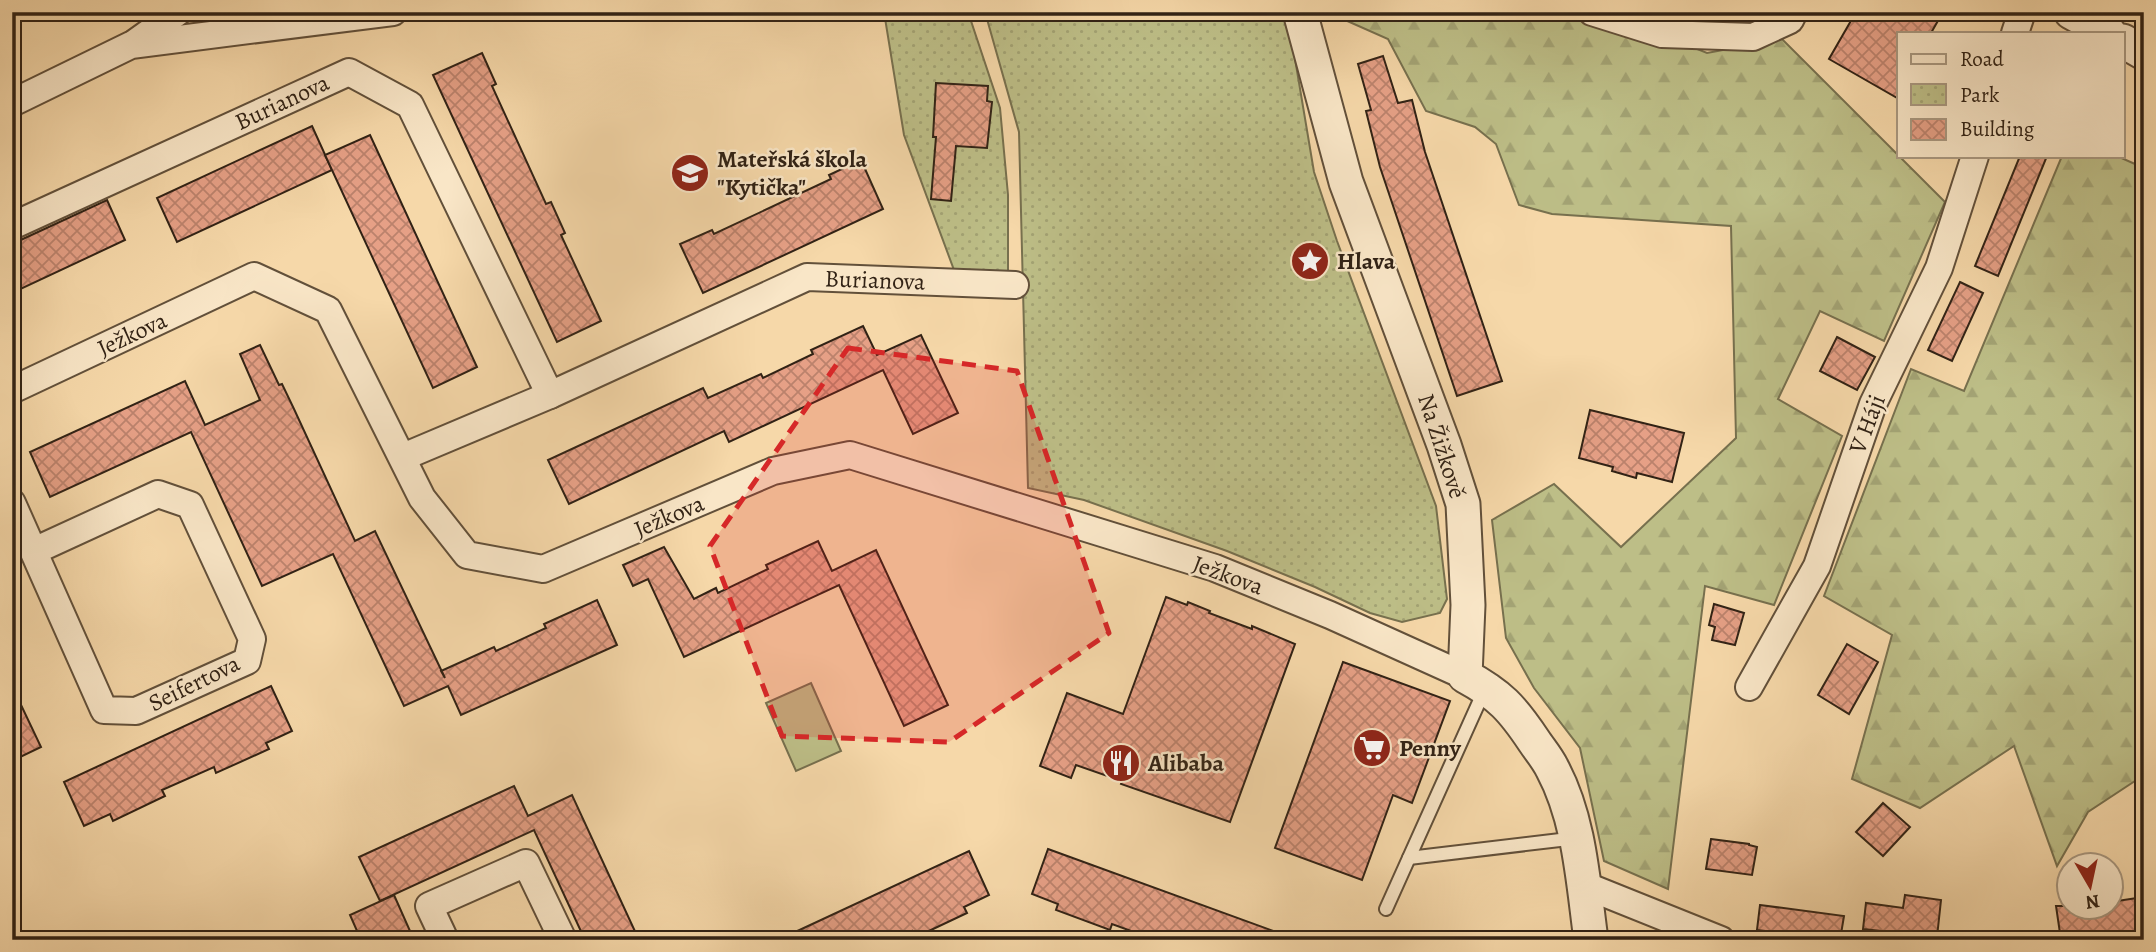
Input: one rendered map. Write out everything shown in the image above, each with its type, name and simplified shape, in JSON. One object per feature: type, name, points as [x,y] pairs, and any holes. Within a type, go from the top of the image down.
[{"type":"street","points":[[131,45],[393,12]]},
{"type":"street","name":"Na Žižkově","points":[[1300,12],[1346,182],[1451,441],[1463,504],[1475,682]]},
{"type":"street","points":[[1592,12],[1662,34],[1753,37],[1790,20],[1794,12]]},
{"type":"street","points":[[2015,32],[2022,12]]},
{"type":"street","points":[[2071,12],[2107,32]]},
{"type":"street","points":[[12,103],[131,45],[175,13]]},
{"type":"street","points":[[2124,42],[2144,53]]},
{"type":"street","name":"Burianova","points":[[12,226],[349,72],[410,105],[550,395]]},
{"type":"street","name":"V Háji","points":[[1749,687],[1817,566],[1873,404],[1939,268],[1974,158]]},
{"type":"street","name":"Ježkova","points":[[12,390],[254,276],[328,310],[422,498],[467,555],[543,569],[773,471],[850,455],[1215,568],[1329,615],[1475,682]]},
{"type":"street","name":"Burianova","points":[[403,457],[550,395],[807,277],[1015,285]]},
{"type":"street","name":"Seifertova","points":[[12,503],[104,710],[136,711],[247,661],[252,639],[190,505],[158,494],[34,551]]},
{"type":"street","points":[[1475,682],[1514,710],[1552,768],[1577,838],[1591,940]]},
{"type":"street","points":[[444,940],[429,906],[526,863],[563,940]]},
{"type":"street","points":[[1584,885],[1721,940]]},
{"type":"lane","points":[[1386,909],[1409,858],[1475,682]]},
{"type":"lane","points":[[1409,858],[1577,838]]},
{"type":"highlighted area","points":[[848,348],[1017,371],[1109,633],[949,742],[782,736],[710,546]]},
{"type":"green space","points":[[884,12],[968,12],[1000,108],[1008,195],[1008,273],[954,270],[904,135]]},
{"type":"green space","points":[[985,12],[1284,12],[1289,23],[1314,172],[1436,506],[1447,599],[1440,613],[1402,622],[1370,613],[1227,551],[1084,500],[1028,488],[1019,132]]},
{"type":"green space","points":[[1327,12],[1605,12],[1707,53],[1782,39],[1897,154],[1897,158],[1901,158],[1945,202],[1884,341],[1820,311],[1778,399],[1842,436],[1774,605],[1705,586],[1668,889],[1604,861],[1580,748],[1534,688],[1506,638],[1492,520],[1554,484],[1621,547],[1736,438],[1731,226],[1552,214],[1519,205],[1496,144],[1475,127],[1426,111],[1388,39]]},
{"type":"green space","points":[[2061,158],[2122,158],[2144,168],[2144,775],[2088,812],[2066,850],[2054,850],[2054,858],[2014,746],[1920,808],[1852,779],[1892,635],[1824,596],[1911,369],[1964,391]]},
{"type":"green space","points":[[811,683],[841,751],[796,771],[766,703]]},
{"type":"building","points":[[1856,12],[1943,12],[1932,32],[1897,32],[1897,98],[1829,59]]},
{"type":"building","points":[[482,53],[496,84],[492,86],[546,204],[551,202],[565,233],[561,235],[601,321],[557,342],[433,75]]},
{"type":"building","points":[[1383,56],[1398,103],[1412,100],[1425,152],[1502,381],[1457,396],[1380,167],[1366,111],[1371,110],[1358,64]]},
{"type":"building","points":[[936,83],[988,86],[987,101],[992,102],[987,148],[956,146],[951,201],[931,199],[936,137],[933,137]]},
{"type":"building","points":[[312,126],[332,170],[177,242],[157,198]]},
{"type":"building","points":[[370,135],[477,367],[433,388],[325,155]]},
{"type":"building","points":[[2019,158],[2046,158],[1998,276],[1975,266]]},
{"type":"building","points":[[861,160],[883,209],[703,293],[680,244],[712,230],[714,234],[831,179],[829,175]]},
{"type":"building","points":[[107,200],[125,240],[12,293],[12,244]]},
{"type":"building","points":[[1960,282],[1983,293],[1952,361],[1928,350]]},
{"type":"building","points":[[863,326],[877,355],[921,335],[958,413],[913,434],[883,370],[729,442],[724,431],[569,504],[548,460],[703,388],[708,398],[761,374],[763,378],[813,354],[811,350]]},
{"type":"building","points":[[1837,337],[1875,357],[1857,390],[1820,371]]},
{"type":"building","points":[[260,345],[279,385],[282,384],[355,541],[375,531],[442,671],[494,647],[496,651],[546,628],[544,624],[597,600],[617,645],[461,715],[448,686],[404,706],[333,554],[262,586],[191,432],[50,497],[30,452],[185,381],[205,425],[260,400],[240,354]]},
{"type":"building","points":[[1590,410],[1684,433],[1672,482],[1637,473],[1636,478],[1612,471],[1613,467],[1579,458]]},
{"type":"building","points":[[818,541],[832,571],[876,550],[948,705],[904,726],[839,585],[684,657],[648,579],[633,586],[623,565],[664,547],[694,599],[716,588],[718,593],[768,569],[766,565]]},
{"type":"building","points":[[1166,597],[1187,605],[1188,602],[1210,611],[1209,613],[1252,629],[1252,626],[1295,644],[1230,822],[1121,784],[1122,781],[1076,765],[1071,778],[1040,766],[1067,693],[1123,714]]},
{"type":"building","points":[[1714,604],[1744,613],[1735,645],[1712,640],[1715,627],[1709,625]]},
{"type":"building","points":[[1847,644],[1878,662],[1849,714],[1818,695]]},
{"type":"building","name":"Penny","points":[[1343,662],[1450,701],[1412,803],[1393,795],[1362,880],[1275,848]]},
{"type":"building","points":[[12,686],[41,747],[12,761]]},
{"type":"building","points":[[271,686],[292,731],[266,743],[269,749],[216,773],[214,767],[162,790],[165,796],[113,821],[110,814],[84,826],[64,782]]},
{"type":"building","points":[[514,786],[528,816],[572,795],[639,940],[585,940],[534,830],[380,901],[359,857]]},
{"type":"building","points":[[1883,803],[1910,827],[1883,856],[1856,832]]},
{"type":"building","points":[[1711,839],[1757,847],[1752,875],[1706,869]]},
{"type":"building","points":[[1048,849],[1290,937],[1290,940],[1156,940],[1112,924],[1110,930],[1056,910],[1058,904],[1032,894]]},
{"type":"building","points":[[969,851],[989,895],[964,907],[967,913],[914,938],[912,931],[893,940],[778,940]]},
{"type":"building","points":[[394,895],[414,940],[361,940],[350,915]]},
{"type":"building","points":[[1905,895],[1941,900],[1937,937],[1863,929],[1866,903],[1903,908]]},
{"type":"building","points":[[2144,897],[2144,940],[2061,940],[2058,920],[2124,920],[2124,900]]},
{"type":"building","points":[[1760,905],[1844,916],[1840,940],[1757,930]]},
{"type":"place","name":"Mateřská škola \"Kytička\"","points":[[690,173]]},
{"type":"place","name":"Hlava","points":[[1310,261]]},
{"type":"place","name":"Penny","points":[[1372,748]]},
{"type":"place","name":"Alibaba","points":[[1121,763]]}]
